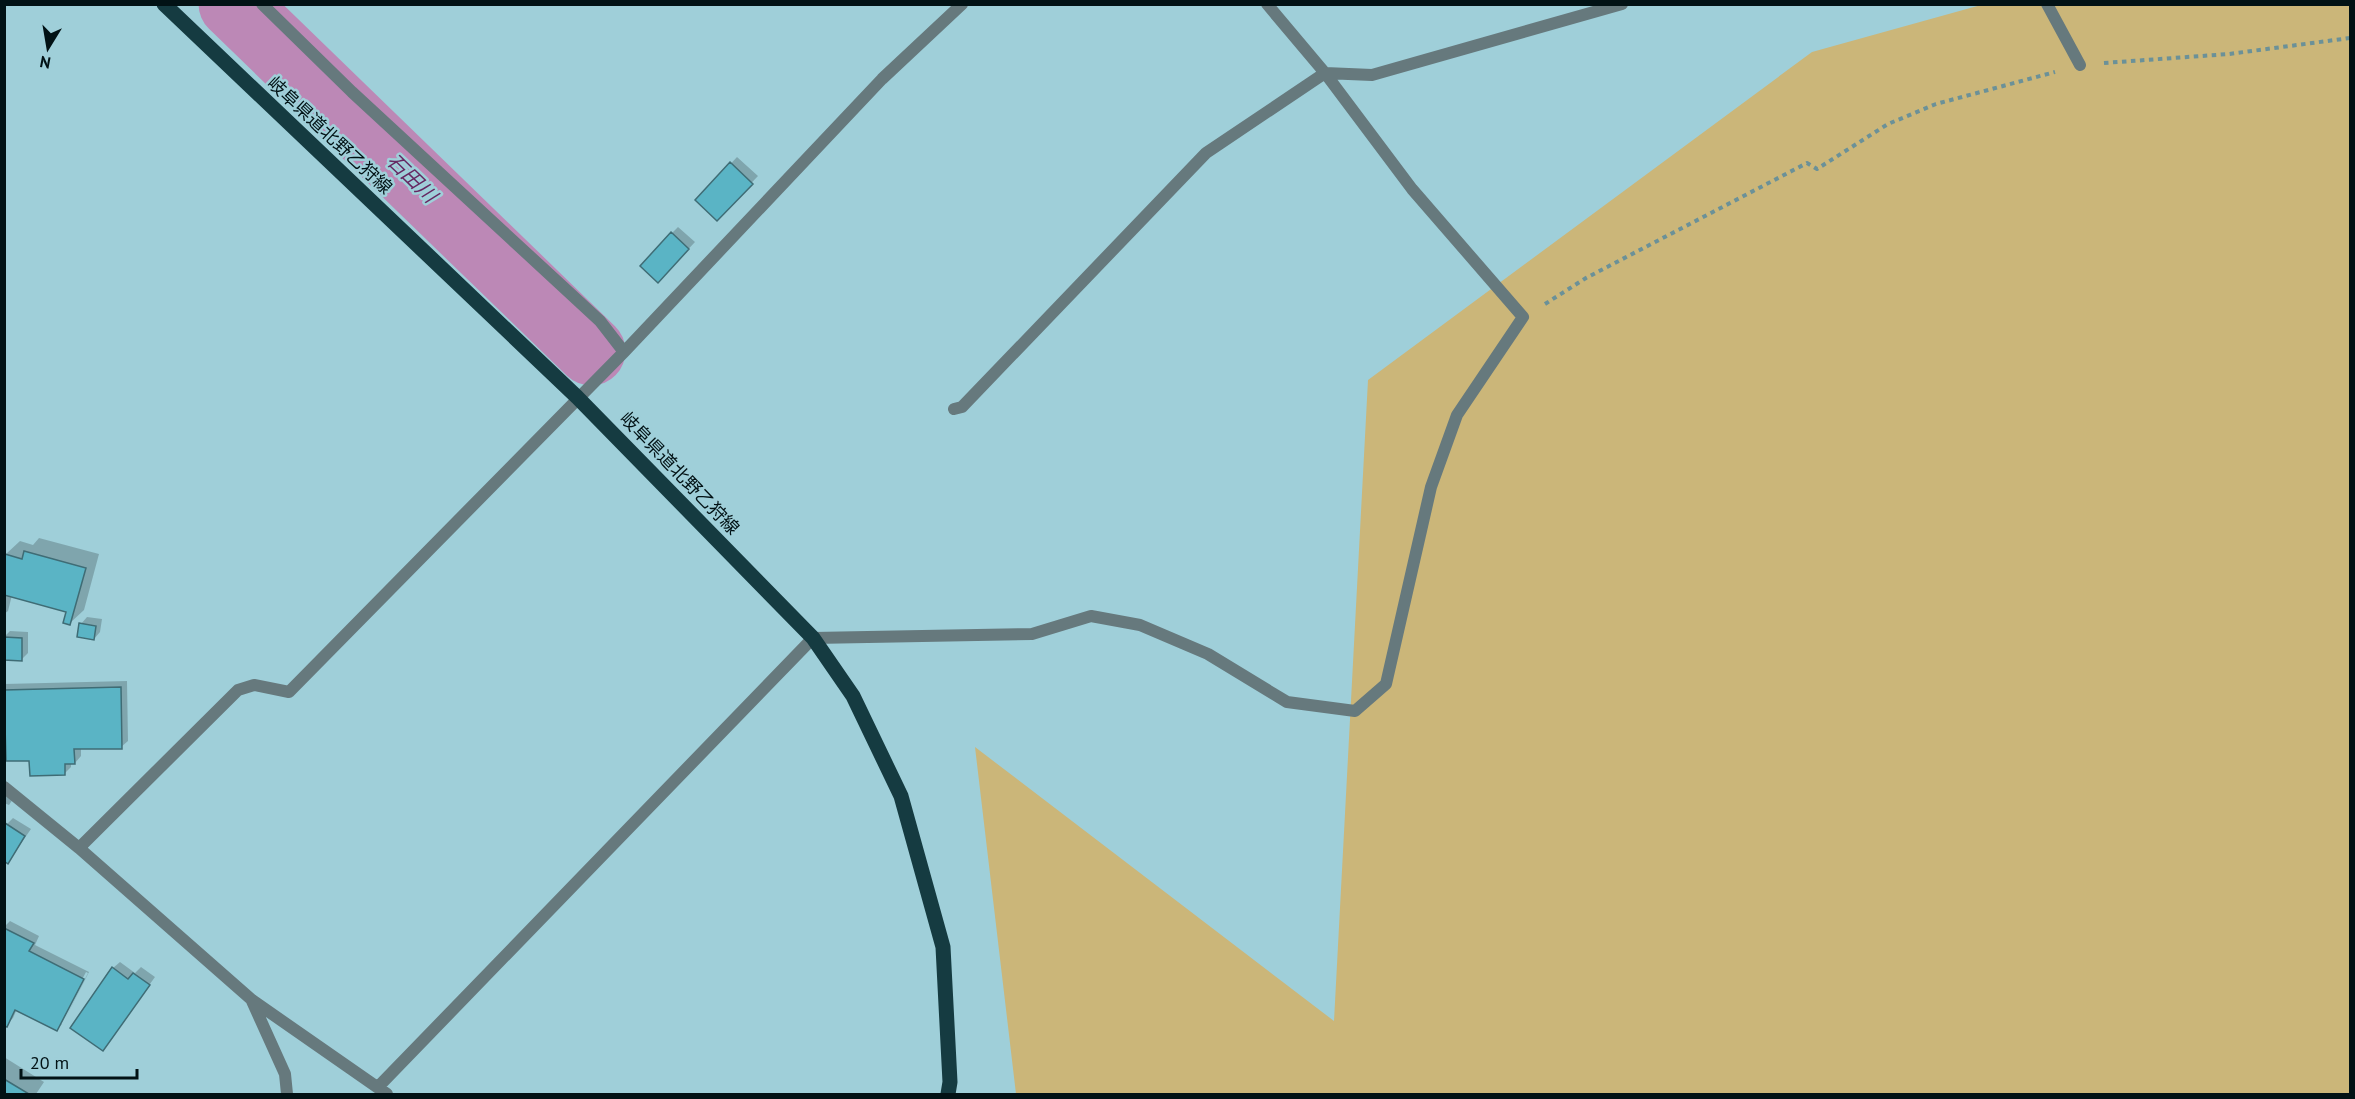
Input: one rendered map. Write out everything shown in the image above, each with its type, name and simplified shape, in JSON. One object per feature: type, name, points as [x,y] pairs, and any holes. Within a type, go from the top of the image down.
[{"type":"main road","name":"岐阜県道北野乙狩線","points":[[164,4],[578,396],[813,638],[853,696],[901,796],[943,947],[950,1082],[948,1095]]},
{"type":"street","points":[[262,4],[352,92],[600,321],[624,352]]},
{"type":"street","points":[[79,848],[238,690],[254,685],[289,692],[578,396],[624,352],[882,79],[962,4]]},
{"type":"street","points":[[4,787],[79,848],[252,1000],[382,1091],[813,638],[1032,634],[1090,616],[1140,625],[1208,654],[1287,702],[1355,711],[1386,684],[1431,487],[1457,415],[1523,317],[1412,189],[1325,73],[1267,4]]},
{"type":"street","points":[[954,409],[962,407],[1206,153],[1325,73],[1372,75],[1622,4]]},
{"type":"street","points":[[2047,4],[2080,65]]},
{"type":"street","points":[[252,1000],[285,1074],[287,1095]]},
{"type":"path","points":[[1523,317],[1586,278],[1807,163],[1817,169],[1888,124],[1936,104],[2080,65],[2229,54],[2350,38]]},
{"type":"shaded area","points":[[1981,5],[2350,5],[2350,1094],[1016,1094],[975,747],[1334,1021],[1368,380],[1812,52]]},
{"type":"building","points":[[730,162],[753,184],[717,221],[695,200]]},
{"type":"building","points":[[671,232],[689,249],[658,283],[640,266]]},
{"type":"building","points":[[24,551],[86,568],[70,625],[63,623],[66,612],[4,595],[5,554],[22,559]]},
{"type":"building","points":[[79,623],[96,626],[94,640],[77,637]]},
{"type":"building","points":[[4,637],[22,638],[22,661],[4,660]]},
{"type":"building","points":[[121,687],[122,749],[74,749],[75,764],[65,764],[65,775],[30,776],[29,761],[6,761],[4,690]]},
{"type":"building","points":[[5,823],[25,836],[8,864],[4,861]]},
{"type":"building","points":[[4,928],[34,943],[29,951],[84,979],[57,1031],[15,1010],[7,1027],[4,1026]]},
{"type":"building","points":[[112,967],[128,979],[133,973],[150,985],[103,1051],[70,1028]]},
{"type":"building","points":[[4,1079],[29,1094],[4,1094]]},
{"type":"waterway","name":"石田川","points":[[233,4],[591,351]]}]
